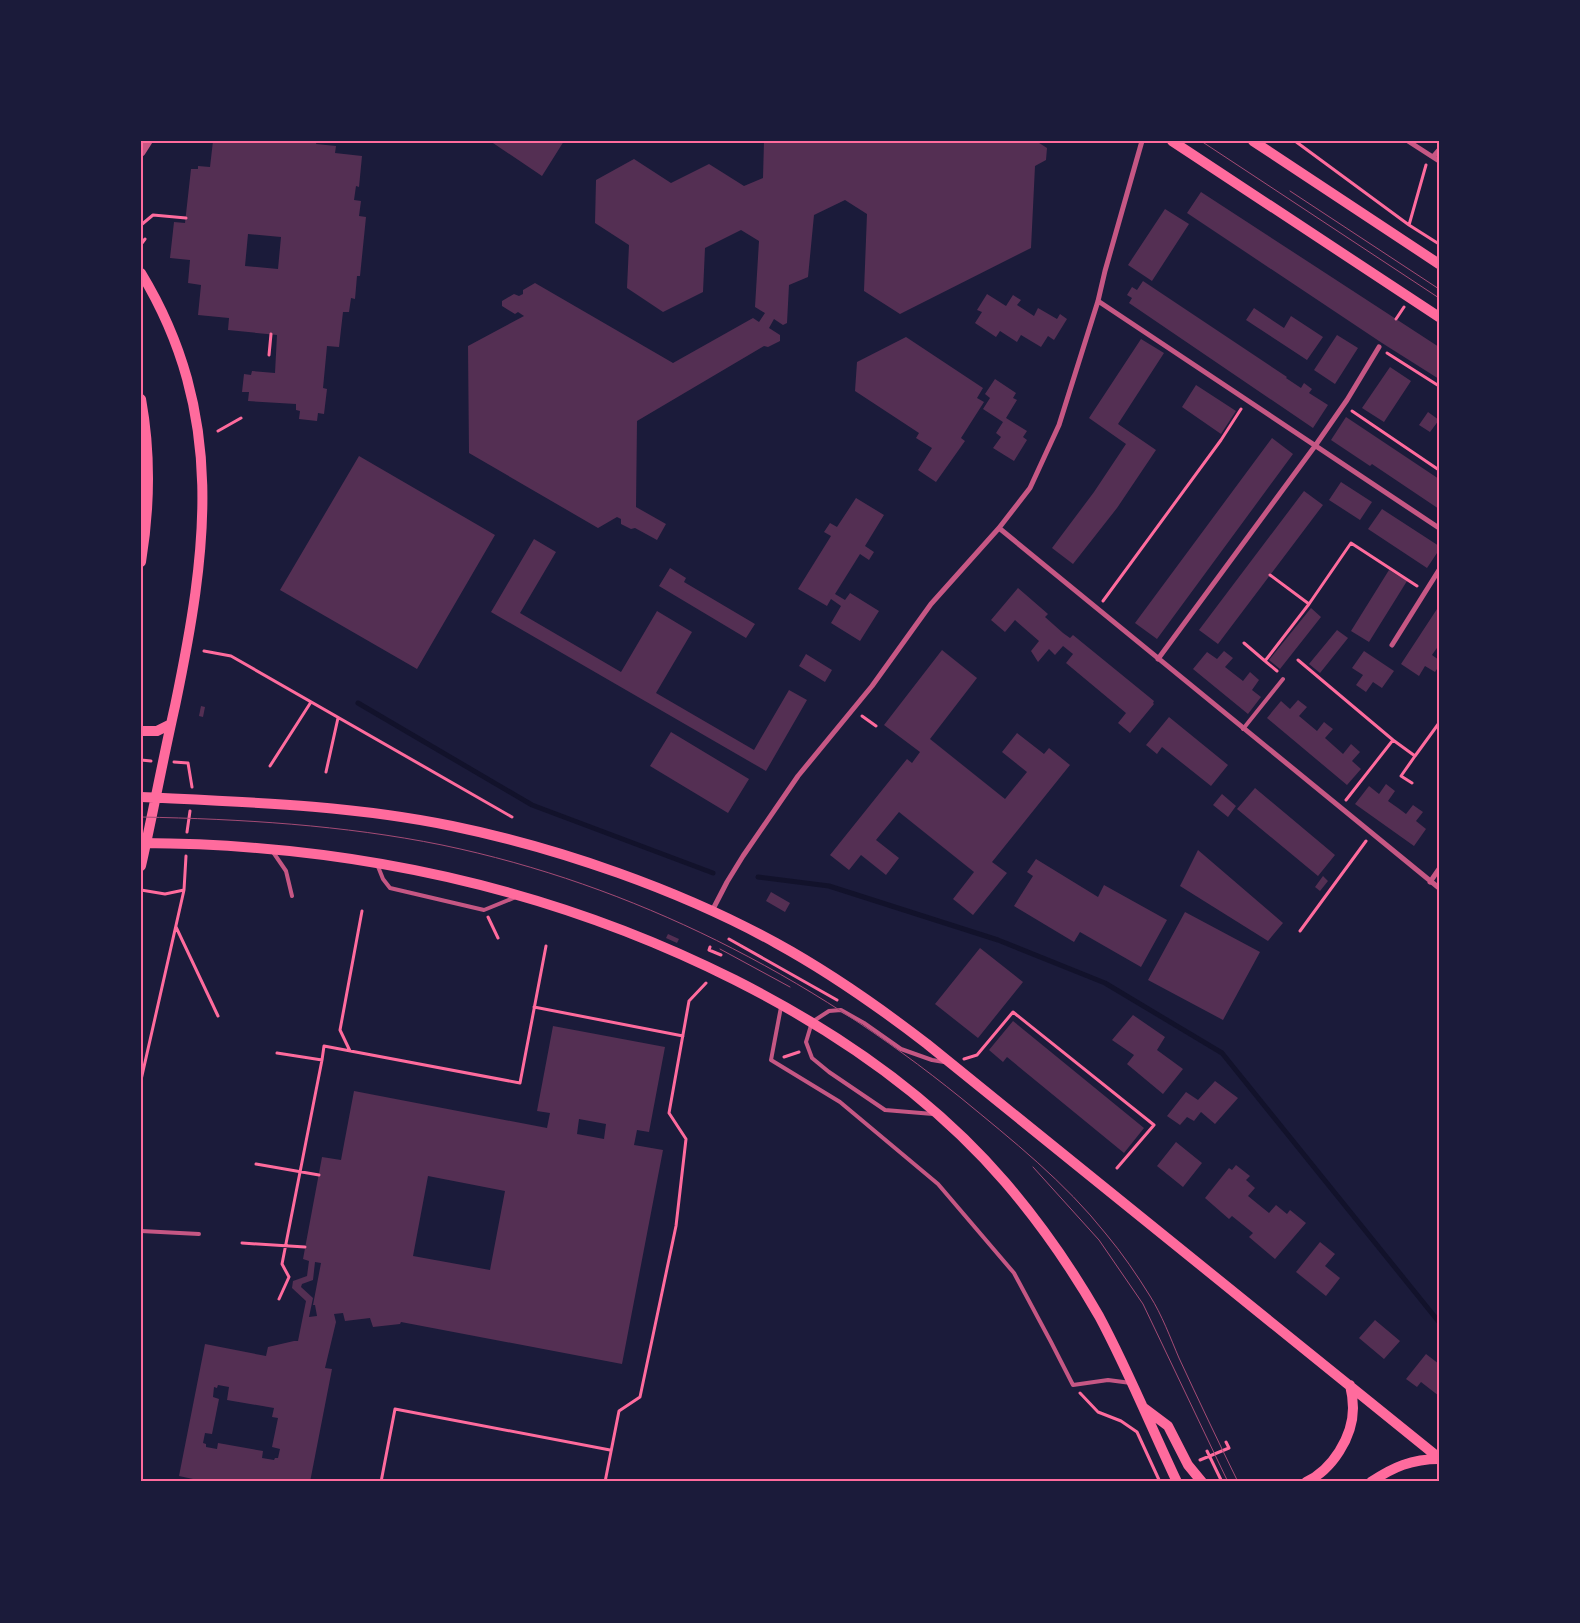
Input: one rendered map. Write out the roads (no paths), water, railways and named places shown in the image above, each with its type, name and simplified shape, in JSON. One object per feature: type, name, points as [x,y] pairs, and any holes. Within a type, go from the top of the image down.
[{"type":"main road","points":[[1172,141],[1439,317]]},
{"type":"main road","points":[[1253,141],[1439,264]]},
{"type":"main road","points":[[141,272],[169,326],[183,364],[196,416],[202,462],[203,522],[199,569],[190,630],[144,843],[141,866]]},
{"type":"main road","points":[[141,399],[147,433],[149,478],[148,512],[141,562]]},
{"type":"main road","points":[[141,731],[157,731],[171,724]]},
{"type":"main road","points":[[141,798],[329,808],[452,826],[535,847],[601,868],[712,911],[776,943],[837,979],[902,1025],[951,1063],[1439,1459]]},
{"type":"main road","points":[[144,843],[186,843],[270,848],[376,862],[472,882],[620,928],[713,969],[812,1022],[889,1074],[938,1114],[1006,1183],[1049,1239],[1098,1315],[1144,1408],[1177,1482]]},
{"type":"main road","points":[[1306,1482],[1313,1479],[1332,1462],[1344,1441],[1352,1417],[1353,1401],[1350,1385]]},
{"type":"main road","points":[[1144,1408],[1168,1426],[1188,1465],[1202,1482]]},
{"type":"main road","points":[[1371,1482],[1398,1466],[1429,1459],[1439,1459]]},
{"type":"street","points":[[141,152],[148,141]]},
{"type":"street","points":[[712,911],[731,876],[794,782],[872,686],[931,604],[999,528],[1030,488],[1059,425],[1098,301],[1142,141]]},
{"type":"street","points":[[1408,141],[1439,161]]},
{"type":"street","points":[[1433,157],[1439,150]]},
{"type":"street","points":[[1098,301],[1439,528]]},
{"type":"street","points":[[1158,659],[1315,446],[1379,347]]},
{"type":"street","points":[[999,528],[1439,888]]},
{"type":"street","points":[[1392,645],[1439,570]]},
{"type":"street","points":[[1430,882],[1439,868]]},
{"type":"lane","points":[[1243,729],[1283,679]]},
{"type":"lane","points":[[270,848],[286,871],[292,896]]},
{"type":"lane","points":[[376,862],[383,879],[390,888],[484,910],[521,896]]},
{"type":"lane","points":[[782,1005],[771,1060],[840,1102],[938,1184],[1014,1273],[1073,1385],[1108,1380],[1132,1383]]},
{"type":"lane","points":[[938,1114],[885,1110],[829,1072],[812,1058],[806,1042],[812,1022],[829,1011],[841,1010],[864,1023],[901,1049],[932,1060],[951,1063]]},
{"type":"lane","points":[[141,1231],[199,1234]]},
{"type":"waterway","points":[[358,703],[532,805],[713,873]]},
{"type":"waterway","points":[[758,877],[829,886],[998,940],[1105,983],[1222,1053],[1439,1322]]},
{"type":"tram line","points":[[1201,141],[1439,298]]},
{"type":"tram line","points":[[1290,191],[1439,289]]},
{"type":"tram line","points":[[141,817],[254,821],[367,832],[442,845],[513,862],[583,884],[651,910],[716,940],[781,974],[843,1012],[903,1053],[961,1098],[1056,1179],[1090,1215],[1124,1256],[1154,1303],[1238,1482]]},
{"type":"tram line","points":[[720,949],[790,987]]},
{"type":"tram line","points":[[1033,1167],[1099,1240],[1143,1304],[1228,1482]]}]
